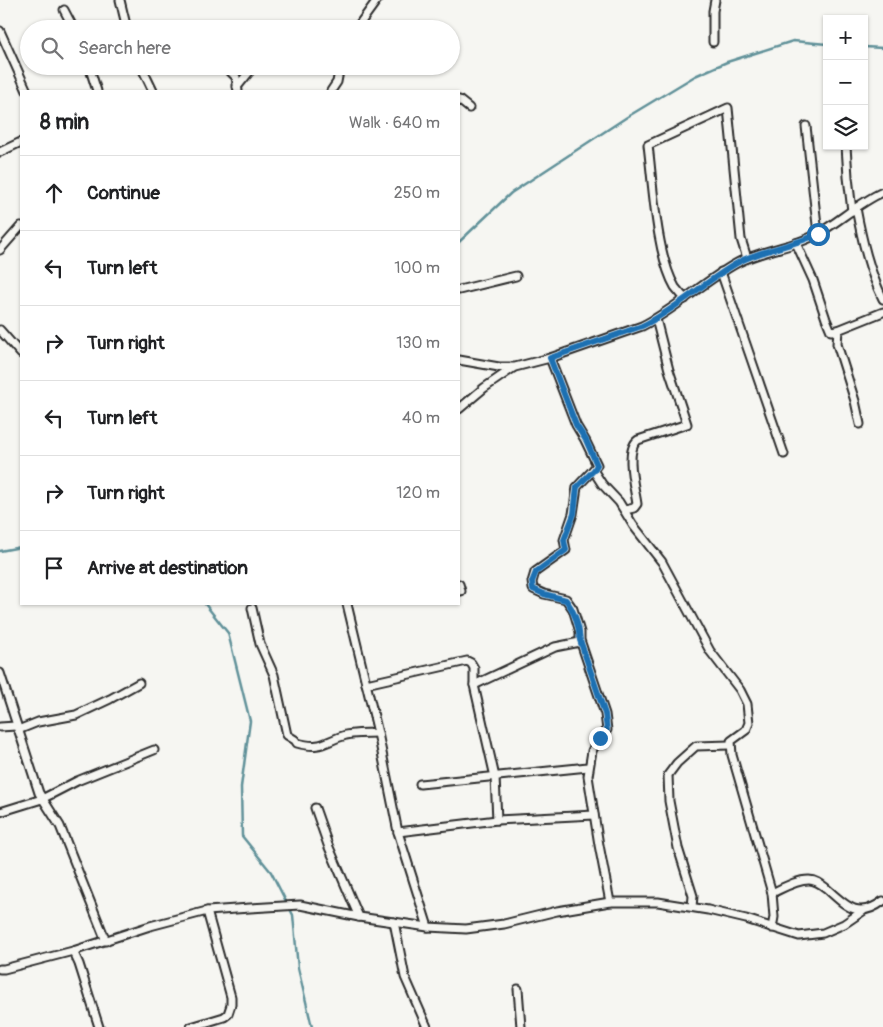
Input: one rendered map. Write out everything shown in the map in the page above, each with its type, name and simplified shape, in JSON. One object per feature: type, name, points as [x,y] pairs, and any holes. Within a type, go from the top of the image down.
[{"type":"street","points":[[120,0],[125,20]]},
{"type":"street","points":[[363,20],[377,0]]},
{"type":"street","points":[[712,42],[715,0]]},
{"type":"street","points":[[64,10],[69,20]]},
{"type":"street","points":[[0,30],[27,90]]},
{"type":"street","points":[[92,75],[97,90]]},
{"type":"street","points":[[145,75],[153,90]]},
{"type":"street","points":[[234,75],[238,89]]},
{"type":"street","points":[[238,89],[248,75]]},
{"type":"street","points":[[332,90],[338,75]]},
{"type":"street","points":[[460,101],[469,108]]},
{"type":"street","points":[[686,299],[676,288],[664,259],[656,217],[648,146],[728,108],[741,239],[747,258]]},
{"type":"street","points":[[806,126],[818,234]]},
{"type":"street","points":[[0,152],[20,142]]},
{"type":"street","points":[[846,150],[848,177],[854,210],[863,244],[883,299]]},
{"type":"street","points":[[460,360],[499,367],[516,367],[550,358],[615,336],[656,319],[721,272],[747,258],[818,234],[883,192]]},
{"type":"street","points":[[0,250],[20,227]]},
{"type":"street","points":[[796,243],[813,280],[828,326],[832,330],[838,330],[883,312]]},
{"type":"street","points":[[721,272],[784,454]]},
{"type":"street","points":[[460,290],[516,276]]},
{"type":"street","points":[[625,510],[634,508],[637,504],[632,473],[634,444],[638,440],[687,424],[669,370],[656,319]]},
{"type":"street","points":[[0,330],[20,353]]},
{"type":"street","points":[[838,330],[837,344],[855,401],[860,424]]},
{"type":"street","points":[[550,358],[576,425],[586,440],[597,465],[577,487],[574,514],[564,540],[566,550],[536,572],[532,582],[533,589],[566,600],[572,609],[580,632],[580,642],[605,714],[607,730],[596,743],[588,767],[594,815],[610,902]]},
{"type":"street","points":[[460,408],[484,388],[516,367]]},
{"type":"street","points":[[594,470],[602,484],[612,492],[662,562],[710,650],[736,683],[747,704],[749,723],[746,730],[731,741],[730,745],[772,893],[774,917],[772,928]]},
{"type":"street","points":[[347,605],[378,732],[398,832],[428,927]]},
{"type":"street","points":[[252,608],[260,644],[274,675],[287,735],[297,744],[316,747],[346,736],[378,732]]},
{"type":"street","points":[[474,685],[555,647],[580,642]]},
{"type":"street","points":[[366,684],[467,661],[471,663],[474,668],[474,685],[494,777],[497,820]]},
{"type":"street","points":[[0,673],[42,799],[60,826],[106,941]]},
{"type":"street","points":[[0,727],[17,728],[82,713],[139,683]]},
{"type":"street","points":[[692,907],[693,896],[678,848],[669,801],[668,775],[677,763],[696,746],[730,745]]},
{"type":"street","points":[[0,812],[42,799],[72,783],[154,750]]},
{"type":"street","points":[[420,784],[588,767]]},
{"type":"street","points":[[315,808],[328,845],[359,917]]},
{"type":"street","points":[[398,832],[497,820],[594,815]]},
{"type":"street","points":[[772,893],[793,883],[810,880],[819,882],[848,906],[863,912]]},
{"type":"street","points":[[0,969],[73,951],[150,926],[207,911],[300,905],[359,917],[428,927],[466,929],[504,924],[557,911],[610,902],[658,902],[692,907],[746,919],[799,936],[823,933],[874,908],[883,901]]},
{"type":"street","points":[[191,1027],[224,1017],[228,1014],[231,1005],[230,988],[207,911]]},
{"type":"street","points":[[394,922],[409,987],[427,1027]]},
{"type":"street","points":[[73,951],[99,1027]]},
{"type":"street","points":[[518,989],[521,1027]]},
{"type":"waterway","points":[[460,241],[511,193],[627,117],[695,76],[727,62],[793,41],[823,44]]},
{"type":"waterway","points":[[868,47],[883,48]]},
{"type":"waterway","points":[[0,551],[20,547]]},
{"type":"waterway","points":[[206,605],[228,633],[250,721],[241,787],[242,836],[271,872],[293,915],[298,968],[312,1027]]},
{"type":"route","points":[[600,738],[607,730],[605,714],[580,640],[580,632],[572,609],[566,600],[533,589],[532,582],[536,572],[555,560],[566,550],[564,540],[574,514],[577,487],[597,465],[586,440],[579,432],[550,358],[642,326],[656,319],[721,272],[737,263],[818,234]]}]
